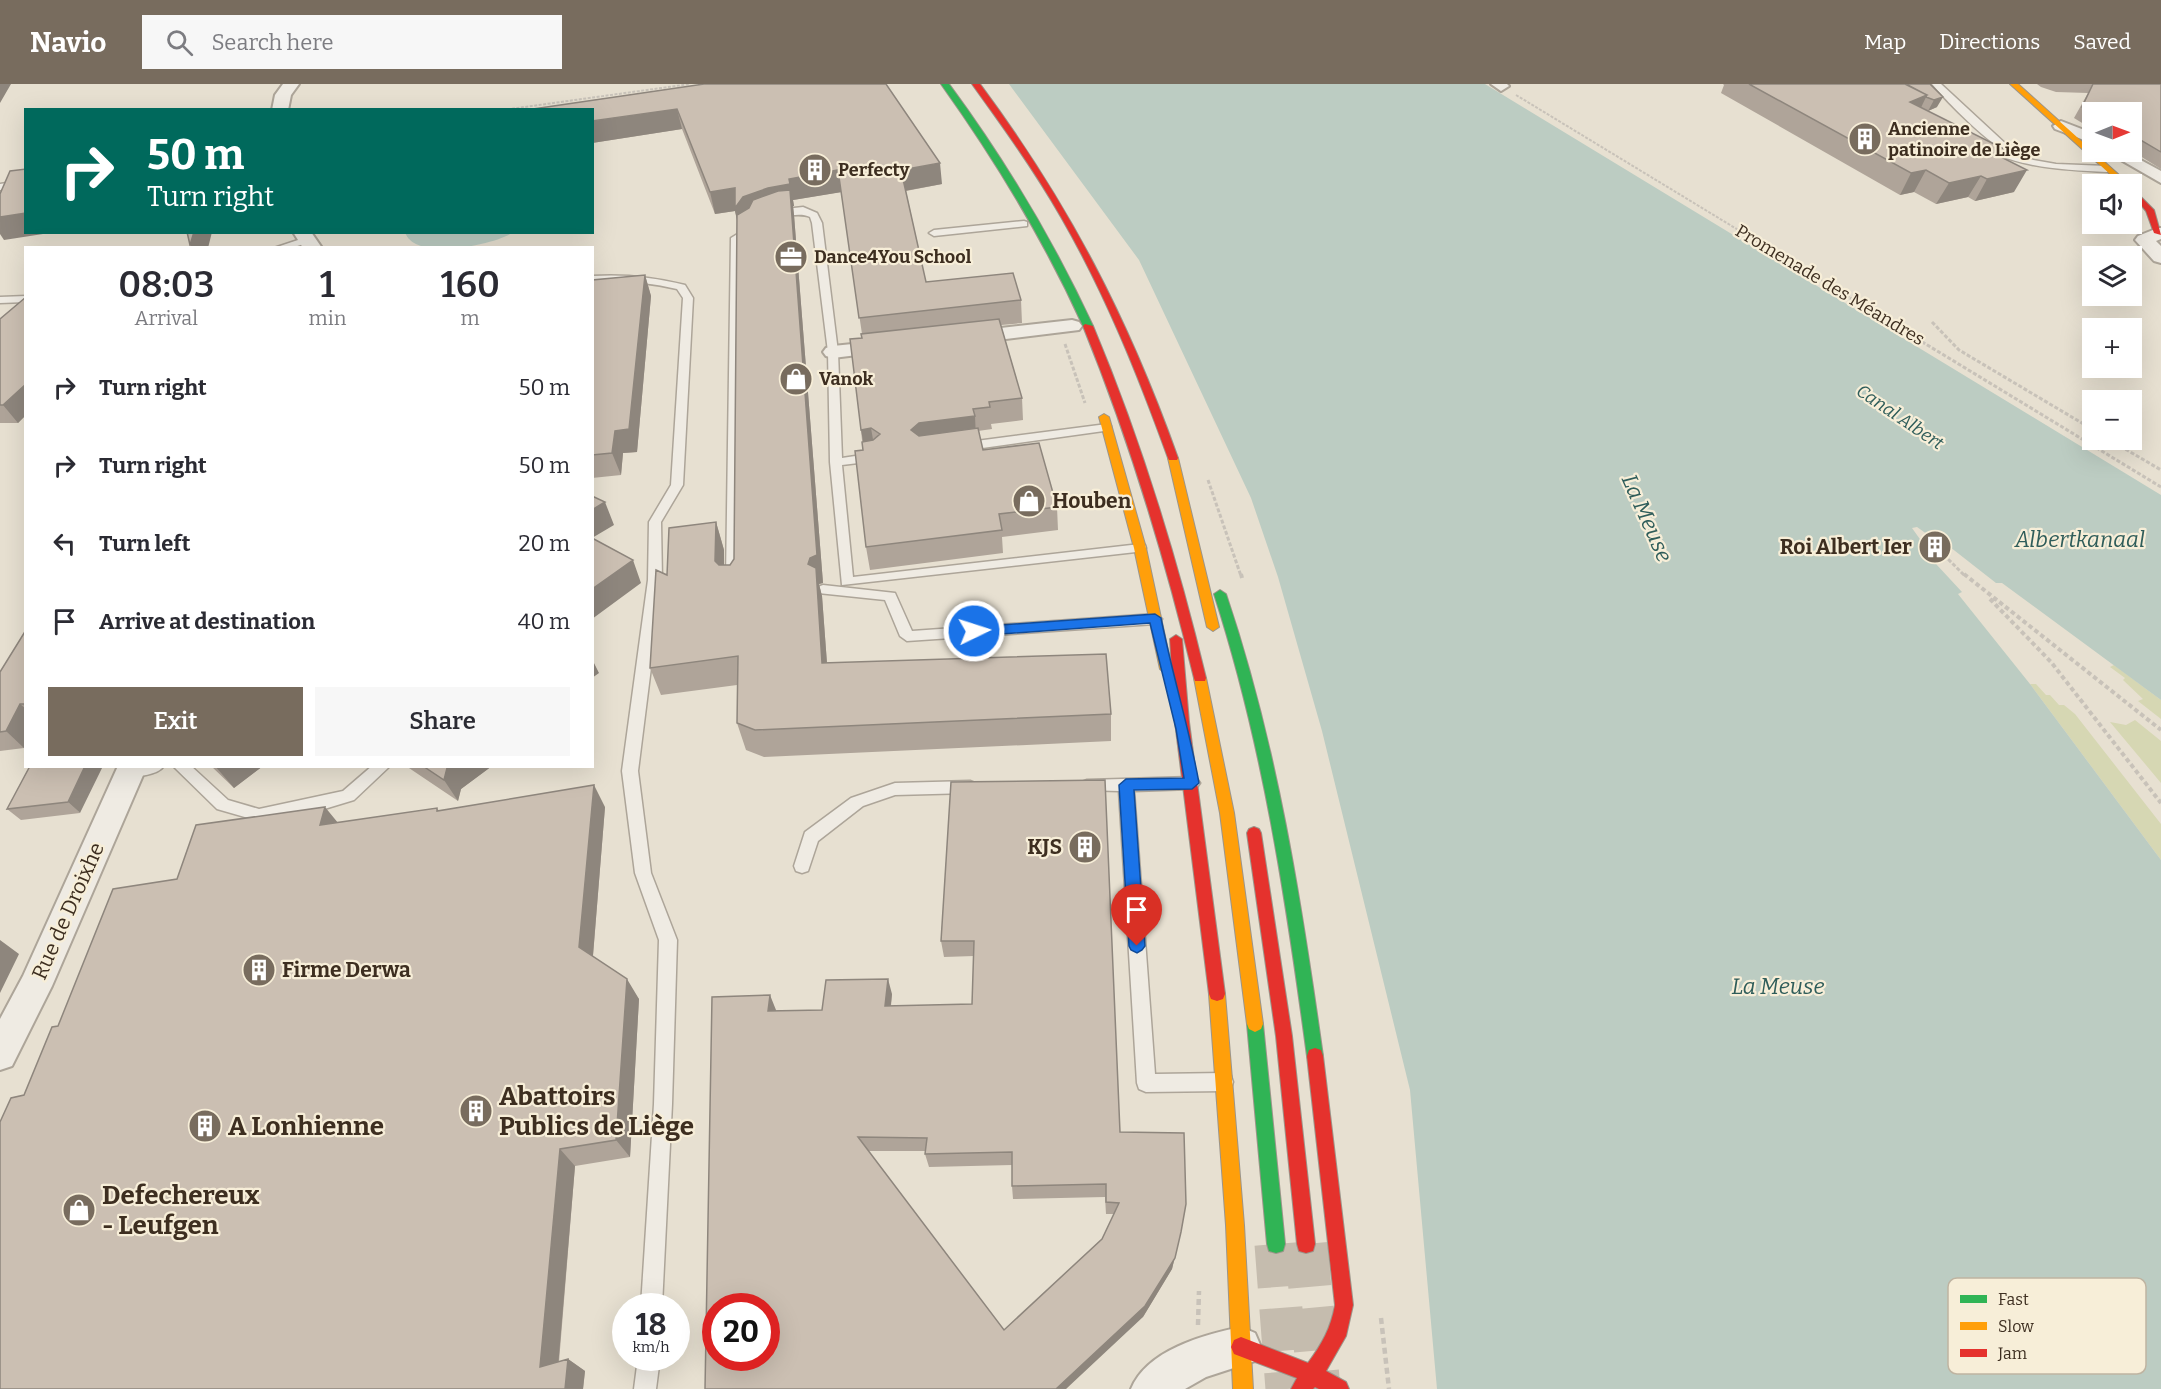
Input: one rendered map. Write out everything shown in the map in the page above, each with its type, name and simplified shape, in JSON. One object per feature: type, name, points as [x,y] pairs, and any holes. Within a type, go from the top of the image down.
[{"type":"main road","points":[[945,84],[946,101],[994,172],[1024,224],[1073,331]]},
{"type":"main road","points":[[945,84],[994,148],[1045,233],[1076,295],[1148,476],[1182,592],[1211,714],[1226,797],[1253,999],[1276,1244]]},
{"type":"main road","points":[[969,84],[1002,117]]},
{"type":"main road","points":[[976,84],[1002,117],[1070,223],[1117,315],[1155,405],[1191,526],[1216,640]]},
{"type":"main road","points":[[2008,86],[2061,126],[2113,174]]},
{"type":"main road","points":[[2008,86],[2093,174]]},
{"type":"main road","points":[[2142,201],[2150,210],[2153,225],[2158,233]]},
{"type":"main road","points":[[2142,219],[2158,233]]},
{"type":"main road","points":[[1101,408],[1140,548],[1162,658],[1183,729]]},
{"type":"main road","points":[[1134,441],[1137,477],[1179,657],[1183,729],[1207,894],[1224,1082],[1243,1389]]},
{"type":"main road","points":[[1191,526],[1227,612],[1245,672],[1281,840],[1305,985],[1344,1305],[1344,1323],[1336,1342],[1301,1389]]},
{"type":"main road","points":[[1253,822],[1284,1036],[1306,1244]]},
{"type":"main road","points":[[1241,1347],[1311,1374],[1339,1389]]},
{"type":"street","points":[[280,108],[283,95],[291,84]]},
{"type":"street","points":[[2061,126],[2082,134]]},
{"type":"street","points":[[2133,162],[2161,178]]},
{"type":"street","points":[[2158,233],[2144,240],[2161,257]]},
{"type":"street","points":[[949,340],[1073,331]]},
{"type":"street","points":[[833,352],[914,344]]},
{"type":"street","name":"Rue de Droixhe","points":[[0,1054],[141,768]]},
{"type":"street","points":[[1152,1389],[1173,1370],[1217,1352],[1241,1347]]},
{"type":"lane","points":[[1936,84],[1992,138],[2028,159],[2047,165]]},
{"type":"lane","points":[[1978,142],[2009,158],[2047,165],[2107,169]]},
{"type":"lane","points":[[0,187],[24,183]]},
{"type":"lane","points":[[733,587],[736,238],[751,230],[752,223],[771,214],[788,210],[804,210],[814,215],[833,352],[836,462],[847,582],[1140,548]]},
{"type":"lane","points":[[934,233],[1024,224]]},
{"type":"lane","points":[[286,246],[307,240]]},
{"type":"lane","points":[[594,279],[635,277],[656,281],[681,287],[688,298],[677,485],[655,522],[655,580],[630,771],[643,873],[668,940],[663,1104],[653,1293]]},
{"type":"lane","points":[[0,300],[24,299]]},
{"type":"lane","points":[[945,449],[1107,428]]},
{"type":"lane","points":[[836,462],[875,458]]},
{"type":"lane","points":[[823,590],[890,596],[907,636],[1155,618]]},
{"type":"lane","points":[[182,768],[223,805],[259,815],[321,804],[348,796],[381,768]]},
{"type":"lane","points":[[1069,786],[1192,783]]},
{"type":"lane","points":[[1126,785],[1146,1083],[1224,1082]]},
{"type":"lane","points":[[802,866],[811,837],[857,802],[895,789],[988,787]]},
{"type":"lane","points":[[645,1389],[647,1371]]},
{"type":"path","points":[[517,108],[690,84]]},
{"type":"path","name":"Promenade des Méandres","points":[[1500,85],[2161,487]]},
{"type":"path","points":[[1932,322],[1959,350],[2082,423]]},
{"type":"path","points":[[2127,450],[2161,470]]},
{"type":"path","points":[[1944,555],[2051,662],[2161,802]]},
{"type":"path","points":[[1983,592],[2161,730]]},
{"type":"green space","points":[[2114,665],[2161,700],[2161,719],[2138,701],[2143,699],[2123,680],[2125,678],[2110,667]]},
{"type":"green space","points":[[2030,684],[2036,684],[2059,705],[2064,705],[2075,714],[2161,824],[2161,860]]},
{"type":"green space","points":[[2135,720],[2161,741],[2161,783],[2110,722],[2126,725]]},
{"type":"water","name":"La Meuse","points":[[1009,84],[1485,84],[2082,447],[2082,450],[2087,450],[2161,495],[2161,700],[2002,583],[1996,583],[1950,547],[1945,547],[1917,527],[1912,528],[1927,549],[1924,551],[1962,592],[1958,594],[2030,684],[2161,860],[2161,1389],[1437,1389],[1410,1090],[1322,731],[1278,577],[1251,498],[1139,260]]},
{"type":"water","points":[[406,234],[510,234],[472,246],[423,246],[411,241]]},
{"type":"building","points":[[704,84],[886,84],[940,163],[901,170],[926,282],[1013,273],[1021,300],[859,318],[838,170],[789,179],[790,184],[768,188],[743,197],[735,208],[735,188],[710,192],[677,109],[594,121],[594,108],[540,108]]},
{"type":"building","points":[[1749,84],[1905,84],[1927,95],[1910,102],[2008,151],[1995,154],[2027,170],[1987,179],[1981,176],[1949,183],[1926,170],[1911,173]]},
{"type":"building","points":[[1906,84],[1930,84],[1943,97],[1934,100]]},
{"type":"building","points":[[2093,84],[2161,84],[2161,152],[2142,141],[2142,102],[2084,102]]},
{"type":"building","points":[[24,169],[24,213],[0,217],[0,194],[10,171]]},
{"type":"building","points":[[790,190],[817,555],[810,558],[808,564],[816,568],[822,663],[1106,654],[1111,714],[755,730],[737,723],[738,656],[650,668],[656,570],[667,575],[669,528],[716,522],[715,561],[719,565],[730,565],[734,559],[737,215],[749,208],[753,200],[778,191]]},
{"type":"building","points":[[187,234],[193,234],[190,245]]},
{"type":"building","points":[[645,275],[629,429],[615,431],[612,453],[594,455],[594,280]]},
{"type":"building","points":[[24,299],[24,386],[3,405],[0,405],[0,319]]},
{"type":"building","points":[[999,319],[1022,398],[989,402],[990,407],[973,409],[975,416],[919,423],[911,430],[919,436],[978,428],[983,450],[1039,443],[1057,507],[999,514],[1002,530],[866,547],[855,451],[863,450],[862,442],[873,440],[880,434],[871,428],[861,430],[850,339],[862,338],[861,334]]},
{"type":"building","points":[[594,497],[605,502],[594,509]]},
{"type":"building","points":[[594,539],[633,560],[594,588]]},
{"type":"building","points":[[24,633],[24,704],[20,704],[6,731],[0,732],[0,672]]},
{"type":"building","points":[[29,768],[84,768],[68,802],[7,809]]},
{"type":"building","points":[[426,768],[447,768],[444,780]]},
{"type":"building","points":[[1105,780],[1120,1132],[1184,1133],[1186,1204],[1175,1258],[1145,1306],[1056,1389],[705,1389],[705,1371],[780,1371],[780,1293],[707,1293],[712,997],[770,995],[768,1011],[822,1010],[826,980],[888,979],[885,1006],[972,1004],[974,941],[941,941],[951,782]],"holes":[[[858,1137],[927,1138],[925,1154],[1012,1152],[1012,1186],[1106,1184],[1106,1202],[1119,1203],[1102,1239],[1004,1330]]]},
{"type":"building","points":[[594,785],[579,947],[627,979],[616,1140],[560,1149],[540,1367],[568,1359],[565,1389],[0,1389],[0,1122],[11,1098],[24,1095],[52,1027],[58,1026],[113,889],[177,879],[196,825],[325,807],[320,825],[437,808],[437,811]]},
{"type":"tunnel","points":[[1276,1244],[1287,1389]]},
{"type":"tunnel","points":[[1306,1244],[1319,1389]]},
{"type":"traffic: fast","points":[[945,84],[1024,201],[1058,262],[1088,326]]},
{"type":"traffic: fast","points":[[1220,594],[1254,707],[1280,822],[1315,1056]]},
{"type":"traffic: fast","points":[[1255,1024],[1276,1244]]},
{"type":"traffic: slow","points":[[2014,84],[2114,174]]},
{"type":"traffic: slow","points":[[1104,417],[1140,548],[1166,669]]},
{"type":"traffic: slow","points":[[1173,458],[1213,627]]},
{"type":"traffic: slow","points":[[1200,678],[1227,813],[1255,1024]]},
{"type":"traffic: slow","points":[[1217,994],[1235,1225],[1243,1389]]},
{"type":"traffic: jam","points":[[976,84],[1037,171],[1090,262],[1135,358],[1173,458]]},
{"type":"traffic: jam","points":[[2142,201],[2150,210],[2158,233]]},
{"type":"traffic: jam","points":[[1088,326],[1122,412],[1152,499],[1178,588],[1200,678]]},
{"type":"traffic: jam","points":[[1176,639],[1182,722],[1217,994]]},
{"type":"traffic: jam","points":[[1254,833],[1284,1036],[1306,1244]]},
{"type":"traffic: jam","points":[[1301,1389],[1335,1340],[1344,1305],[1315,1056]]},
{"type":"traffic: jam","points":[[1241,1347],[1311,1374],[1339,1389]]},
{"type":"place","name":"Ancienne patinoire de Liège","points":[[1865,139]]},
{"type":"place","name":"Perfecty","points":[[815,170]]},
{"type":"place","name":"Dance4You School","points":[[791,257]]},
{"type":"place","name":"Vanok","points":[[796,379]]},
{"type":"place","name":"Houben","points":[[1029,501]]},
{"type":"place","name":"Roi Albert Ier","points":[[1935,547]]},
{"type":"place","name":"KJS","points":[[1085,847]]},
{"type":"place","name":"Firme Derwa","points":[[259,970]]},
{"type":"place","name":"Abattoirs Publics de Liège","points":[[476,1111]]},
{"type":"place","name":"A Lonhienne","points":[[205,1126]]},
{"type":"place","name":"Defechereux - Leufgen","points":[[79,1210]]},
{"type":"route","points":[[974,631],[1155,618],[1162,658],[1183,729],[1192,783],[1126,785],[1137,946]]},
{"type":"water label","name":"Canal Albert","points":[[1900,417]]},
{"type":"water label","name":"Albertkanaal","points":[[2080,539]]}]
